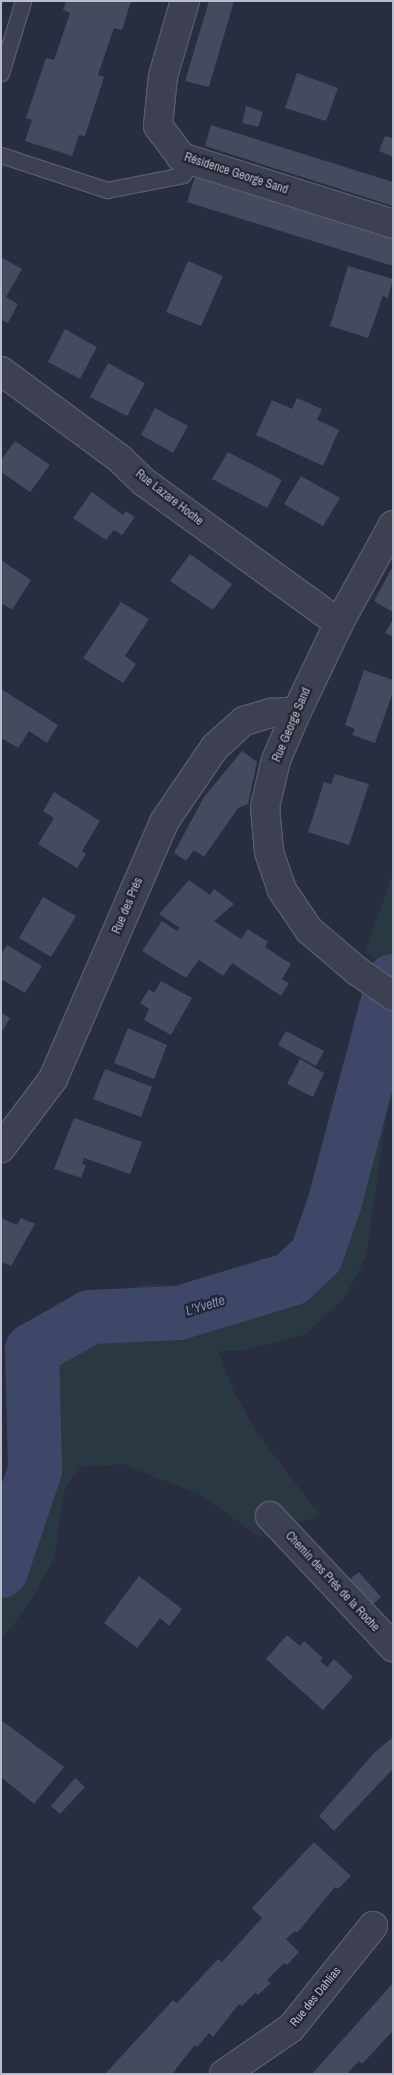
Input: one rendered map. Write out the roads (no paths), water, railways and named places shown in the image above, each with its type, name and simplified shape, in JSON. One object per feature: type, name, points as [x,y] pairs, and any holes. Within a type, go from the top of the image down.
[{"type":"street","name":"Résidence George Sand","points":[[185,1],[163,76],[158,126],[181,157],[393,224]]},
{"type":"street","name":"Rue Lazare Hoche","points":[[1,371],[119,458],[144,482],[338,623]]},
{"type":"street","name":"Rue George Sand","points":[[393,525],[338,623],[297,711],[276,760],[265,807],[269,852],[282,890],[309,930],[357,972],[393,996]]},
{"type":"street","name":"Rue des Prés","points":[[1,1148],[53,1079],[164,822],[215,748],[244,722],[271,713],[297,711]]},
{"type":"street","name":"Chemin des Prés de la Roche","points":[[270,1516],[393,1648]]},
{"type":"street","name":"Rue des Dahlias","points":[[224,2074],[291,2028],[373,1926]]},
{"type":"lane","points":[[1,73],[24,1]]},
{"type":"lane","points":[[1,156],[107,190],[183,175],[192,161]]},
{"type":"waterway","name":"L'Yvette","points":[[1,1571],[35,1470],[32,1350],[90,1317],[179,1313],[291,1279],[316,1256],[334,1205],[393,981]]}]
